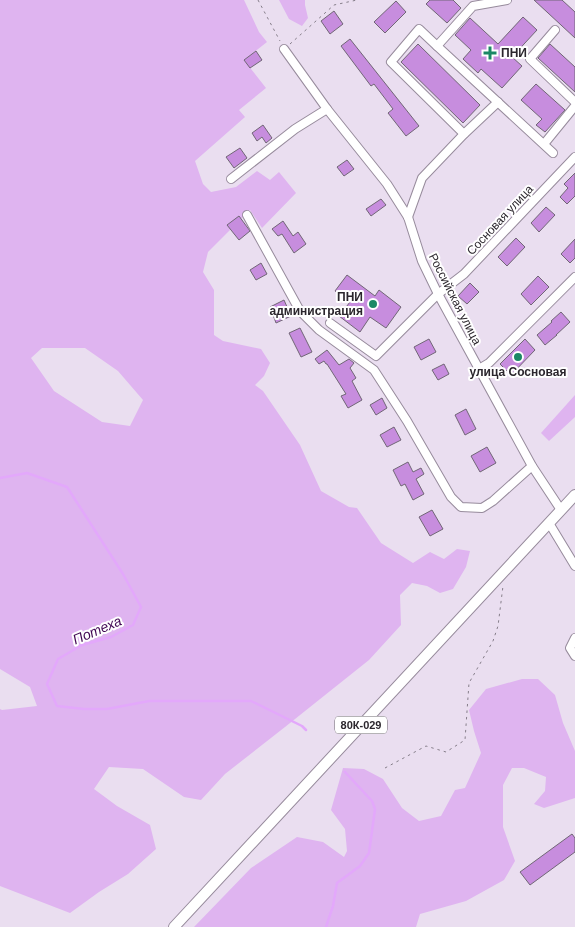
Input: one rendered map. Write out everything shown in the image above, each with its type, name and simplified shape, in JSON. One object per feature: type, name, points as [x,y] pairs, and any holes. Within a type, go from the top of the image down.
[{"type":"main road","name":"80К-029","points":[[174,927],[575,495]]},
{"type":"street","points":[[437,46],[473,6],[507,0]]},
{"type":"street","points":[[464,134],[391,62],[419,29],[554,153]]},
{"type":"street","points":[[555,30],[530,60],[575,102]]},
{"type":"street","name":"Российская улица","points":[[284,49],[327,110],[387,184],[408,217],[422,261],[438,294],[532,466],[561,510]]},
{"type":"street","points":[[408,217],[422,178],[498,102]]},
{"type":"street","points":[[544,144],[575,106]]},
{"type":"street","points":[[231,179],[295,129],[327,110]]},
{"type":"street","name":"Сосновая улица","points":[[330,322],[376,356],[438,294],[464,274],[575,158]]},
{"type":"street","points":[[247,215],[300,311],[319,330],[374,370],[407,421],[451,497],[462,507],[482,508],[493,501],[532,466]]},
{"type":"street","points":[[480,369],[489,363],[575,277]]},
{"type":"street","points":[[549,523],[575,566]]},
{"type":"street","points":[[575,638],[570,648],[575,656]]},
{"type":"path","points":[[258,0],[284,49],[334,6],[356,0]]},
{"type":"path","points":[[385,768],[426,746],[446,752],[465,740],[469,683],[493,641],[498,626],[503,582],[498,577]]},
{"type":"shaded area","points":[[0,0],[244,0],[259,32],[267,42],[244,60],[266,88],[239,110],[245,117],[195,161],[203,184],[211,192],[236,187],[257,171],[270,180],[279,172],[296,193],[262,228],[250,210],[208,252],[203,272],[214,290],[214,335],[223,341],[261,349],[270,363],[264,376],[255,385],[263,391],[300,445],[321,491],[349,507],[357,508],[381,543],[413,563],[430,552],[444,559],[457,549],[470,551],[466,567],[453,589],[440,593],[427,586],[412,583],[400,595],[401,625],[369,660],[225,774],[201,800],[184,797],[143,769],[109,767],[94,789],[117,806],[150,825],[156,849],[128,874],[70,913],[0,886],[0,709],[37,706],[30,687],[0,669]],"holes":[[[42,348],[85,348],[118,371],[143,400],[130,426],[102,422],[54,391],[31,358]]]},
{"type":"shaded area","points":[[279,0],[305,0],[308,18],[302,26],[289,19]]},
{"type":"shaded area","points":[[575,395],[575,417],[549,441],[541,433]]},
{"type":"shaded area","points":[[522,679],[538,679],[555,695],[563,723],[575,751],[575,798],[544,808],[534,804],[545,791],[546,777],[524,768],[512,768],[503,785],[503,827],[515,861],[504,880],[466,901],[420,914],[416,927],[194,927],[251,868],[297,837],[323,842],[344,857],[347,851],[345,829],[331,810],[343,768],[364,769],[383,779],[402,808],[419,821],[441,816],[455,790],[465,788],[481,753],[469,710],[486,689]]},
{"type":"building","points":[[430,0],[453,0],[461,8],[447,23],[426,4]]},
{"type":"building","points":[[534,0],[562,0],[575,12],[575,38]]},
{"type":"building","points":[[396,1],[406,12],[385,33],[374,22]]},
{"type":"building","points":[[334,11],[343,24],[330,34],[321,21]]},
{"type":"building","points":[[523,17],[537,30],[512,57],[522,66],[502,88],[481,69],[478,73],[463,59],[471,50],[455,35],[470,18],[498,44]]},
{"type":"building","points":[[350,39],[419,126],[406,136],[388,113],[393,109],[374,84],[371,86],[341,46]]},
{"type":"building","points":[[418,44],[480,105],[463,123],[401,62]]},
{"type":"building","points":[[550,44],[575,67],[575,92],[538,58]]},
{"type":"building","points":[[256,51],[262,60],[250,68],[244,60]]},
{"type":"building","points":[[536,84],[565,110],[545,132],[536,125],[542,119],[521,100]]},
{"type":"building","points":[[263,125],[272,138],[266,143],[262,137],[257,141],[252,133]]},
{"type":"building","points":[[240,148],[247,158],[234,168],[226,157]]},
{"type":"building","points":[[347,160],[354,169],[344,176],[337,167]]},
{"type":"building","points":[[575,173],[575,196],[567,204],[560,197],[568,188],[564,184]]},
{"type":"building","points":[[381,199],[386,205],[371,216],[366,209]]},
{"type":"building","points":[[546,207],[555,215],[539,232],[531,223]]},
{"type":"building","points":[[239,216],[250,231],[239,240],[227,225]]},
{"type":"building","points":[[283,221],[293,236],[298,232],[306,244],[294,253],[282,234],[278,236],[272,229]]},
{"type":"building","points":[[516,238],[525,247],[507,266],[498,257]]},
{"type":"building","points":[[575,239],[575,258],[570,263],[561,254]]},
{"type":"building","points":[[261,263],[267,274],[256,280],[250,270]]},
{"type":"building","name":"ПНИ администрация","points":[[347,275],[375,296],[379,290],[401,307],[386,328],[370,317],[360,332],[339,316],[350,302],[335,291]]},
{"type":"building","points":[[538,276],[549,287],[531,305],[521,294]]},
{"type":"building","points":[[470,283],[479,292],[467,304],[458,296]]},
{"type":"building","points":[[284,300],[291,316],[276,323],[270,307]]},
{"type":"building","points":[[561,312],[570,322],[545,345],[537,335]]},
{"type":"building","points":[[300,328],[312,352],[301,357],[289,333]]},
{"type":"building","points":[[429,339],[436,352],[421,360],[414,347]]},
{"type":"building","name":"улица Сосновая","points":[[525,339],[535,350],[511,375],[500,364]]},
{"type":"building","points":[[327,350],[339,365],[349,359],[354,363],[350,368],[356,378],[352,381],[362,400],[348,408],[341,396],[346,394],[327,364],[324,361],[319,364],[315,359]]},
{"type":"building","points":[[444,364],[449,374],[438,380],[432,370]]},
{"type":"building","points":[[382,398],[387,408],[376,415],[370,405]]},
{"type":"building","points":[[466,409],[476,429],[465,435],[455,415]]},
{"type":"building","points":[[394,427],[401,440],[387,447],[380,435]]},
{"type":"building","points":[[487,447],[496,463],[480,472],[471,456]]},
{"type":"building","points":[[408,462],[413,472],[421,468],[424,474],[416,479],[424,494],[413,500],[405,484],[401,486],[393,470]]},
{"type":"building","points":[[432,510],[443,529],[430,536],[419,517]]},
{"type":"building","points":[[572,834],[575,838],[575,852],[530,885],[520,872]]},
{"type":"waterway","name":"Потеха","points":[[0,478],[27,473],[67,487],[123,574],[141,607],[133,625],[111,637],[82,645],[58,659],[47,684],[57,706],[107,709],[149,701],[251,701],[302,726],[306,730]]},
{"type":"waterway","name":"Потеха","points":[[326,927],[333,906],[337,883],[360,866],[369,853],[375,809],[372,801],[345,772]]},
{"type":"place","name":"ПНИ","points":[[490,53]]},
{"type":"place","name":"ПНИ администрация","points":[[373,304]]},
{"type":"place","name":"улица Сосновая","points":[[518,357]]}]
